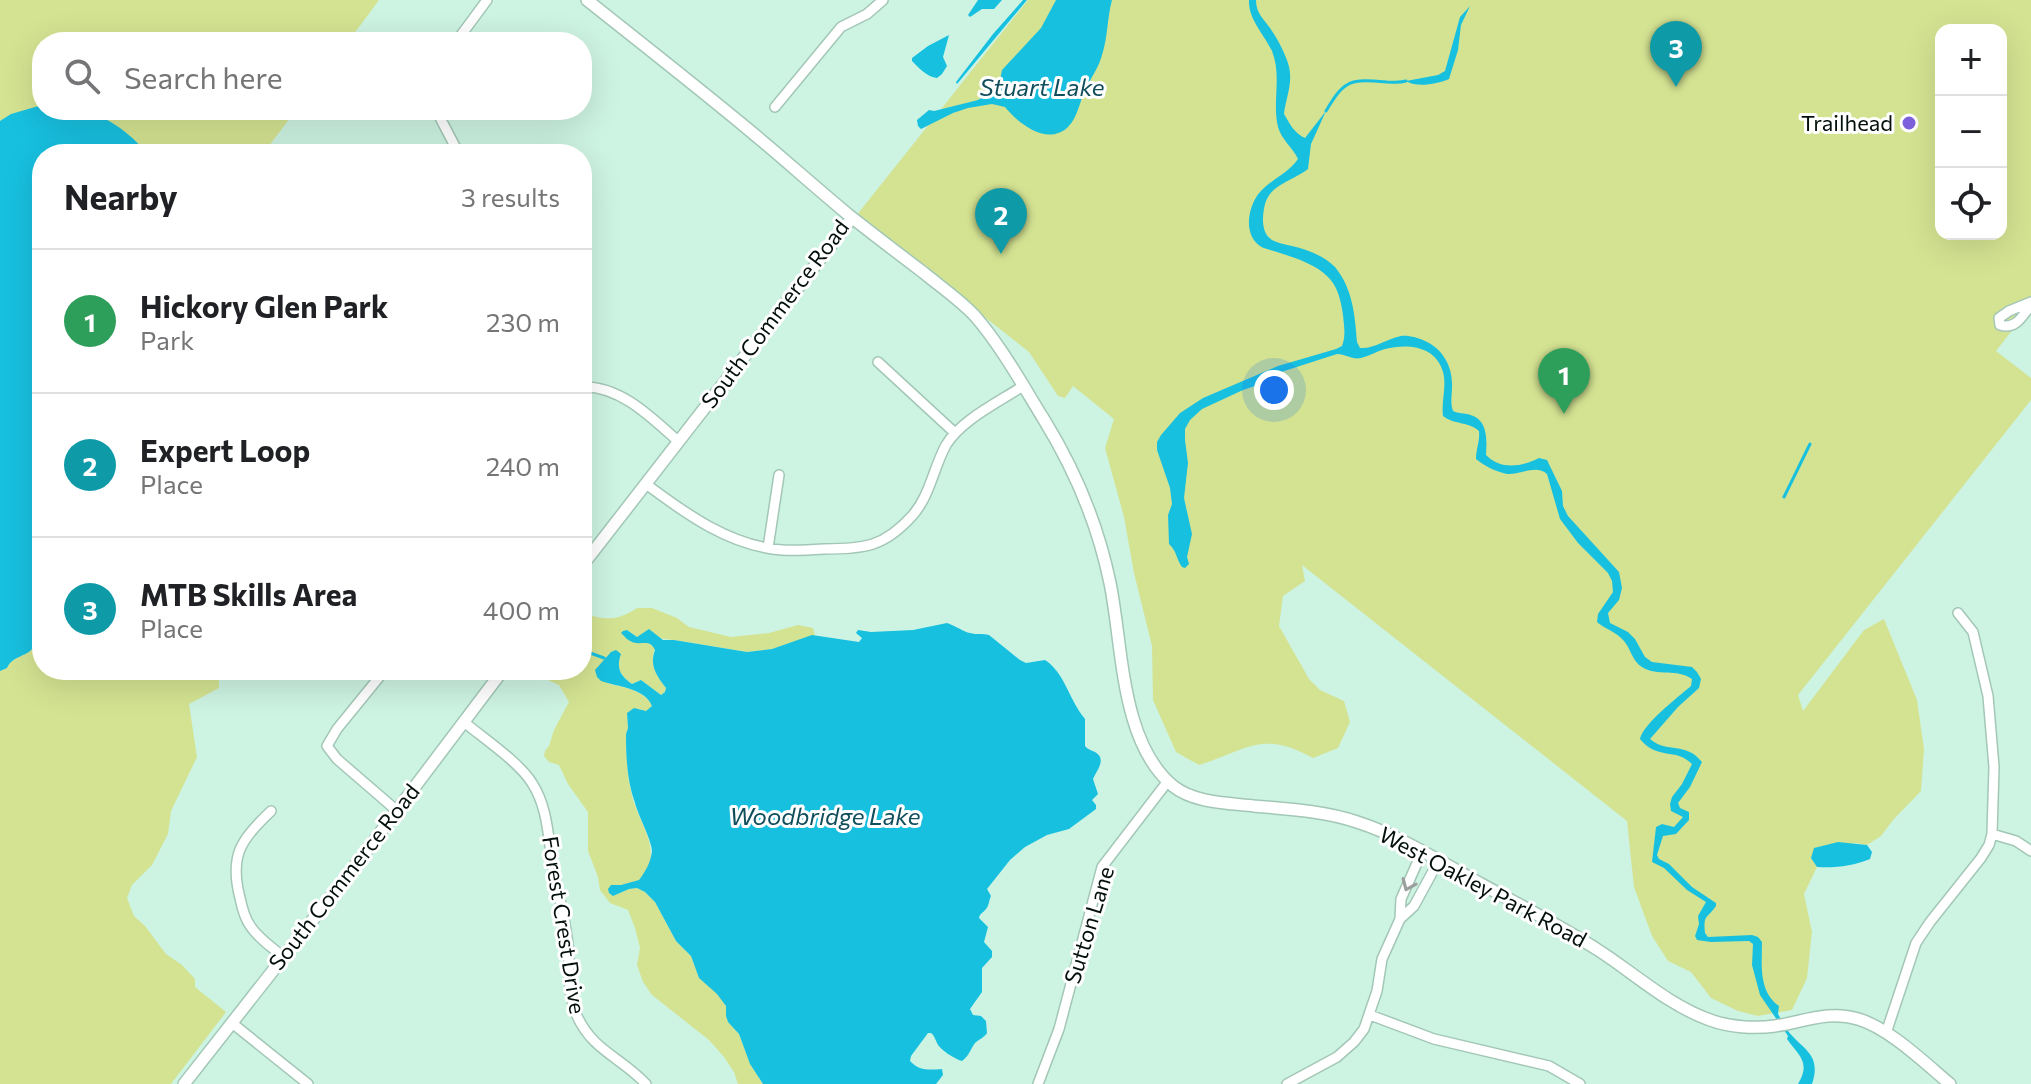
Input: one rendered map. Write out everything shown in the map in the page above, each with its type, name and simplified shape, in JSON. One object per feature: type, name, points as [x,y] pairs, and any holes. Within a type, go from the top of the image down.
[{"type":"street","points":[[463,32],[487,0]]},
{"type":"street","name":"South Commerce Road","points":[[587,0],[752,132],[852,218],[592,553]]},
{"type":"street","points":[[775,107],[841,27],[867,14],[883,0]]},
{"type":"street","points":[[441,120],[454,144]]},
{"type":"street","name":"West Oakley Park Road","points":[[852,218],[974,315],[1046,421],[1091,517],[1110,582],[1135,726],[1147,756],[1179,791],[1226,803],[1344,818],[1376,829],[1550,921],[1667,998],[1708,1019],[1761,1028],[1825,1015],[1858,1019],[1886,1033],[1950,1084]]},
{"type":"street","points":[[878,362],[955,433]]},
{"type":"street","points":[[646,484],[707,527],[743,541],[768,548],[850,550],[885,540],[904,525],[922,504],[945,448],[955,433],[1023,386]]},
{"type":"street","points":[[592,388],[618,395],[651,417],[679,442]]},
{"type":"street","points":[[768,548],[779,475]]},
{"type":"street","points":[[1886,1033],[1916,943],[1981,858],[1992,834],[1994,767],[1988,696],[1973,632],[1958,613]]},
{"type":"street","points":[[377,680],[327,746],[337,759],[396,810]]},
{"type":"street","name":"South Commerce Road","points":[[184,1084],[496,680]]},
{"type":"street","name":"Forest Crest Drive","points":[[464,722],[517,766],[532,783],[547,819],[566,923],[575,1014],[591,1040],[646,1084]]},
{"type":"street","name":"Sutton Lane","points":[[1038,1084],[1059,1029],[1102,867],[1168,781]]},
{"type":"street","points":[[271,811],[246,837],[237,857],[235,879],[243,912],[250,926],[260,939],[283,957]]},
{"type":"street","points":[[1992,834],[2016,841],[2031,851]]},
{"type":"street","points":[[1287,1084],[1337,1057],[1364,1029],[1377,991],[1382,959],[1400,919],[1401,899],[1422,852]]},
{"type":"street","points":[[1400,919],[1414,906],[1439,860]]},
{"type":"street","points":[[1370,1015],[1434,1039],[1549,1066],[1580,1084]]},
{"type":"street","points":[[232,1023],[308,1084]]},
{"type":"green space","points":[[0,0],[379,0],[355,32],[32,32],[32,120],[288,120],[270,144],[32,144],[32,237],[0,504]]},
{"type":"green space","points":[[1028,0],[2031,0],[2031,306],[1996,351],[2031,378],[2031,400],[1798,695],[1803,711],[1864,630],[1884,619],[1917,700],[1924,749],[1921,791],[1881,836],[1867,845],[1855,843],[1811,858],[1817,867],[1804,894],[1812,932],[1807,978],[1792,1010],[1758,1016],[1738,1011],[1711,998],[1691,972],[1668,961],[1652,936],[1634,887],[1627,821],[1302,565],[1305,581],[1283,596],[1279,626],[1309,679],[1320,690],[1344,701],[1350,722],[1338,748],[1313,758],[1281,745],[1256,745],[1199,765],[1176,752],[1153,700],[1152,646],[1124,517],[1105,448],[1114,419],[1073,386],[1065,398],[1058,396],[1029,352],[856,216]]},
{"type":"green space","points":[[637,608],[652,608],[677,618],[689,627],[731,637],[769,633],[798,625],[813,628],[815,635],[772,649],[747,652],[650,636],[637,637],[627,630],[636,643],[649,643],[655,648],[653,665],[666,688],[665,692],[661,695],[641,680],[632,684],[621,674],[621,654],[609,684],[640,693],[652,706],[646,712],[640,709],[627,714],[626,734],[630,786],[649,841],[650,861],[640,879],[613,896],[637,888],[655,902],[676,941],[691,956],[699,978],[718,994],[726,1006],[728,1022],[739,1034],[750,1064],[763,1084],[738,1084],[734,1072],[709,1040],[652,995],[643,982],[637,965],[640,948],[628,910],[610,903],[600,890],[588,851],[588,812],[559,765],[549,762],[544,756],[569,702],[559,685],[548,680],[592,680],[592,615],[610,618]]},
{"type":"green space","points":[[32,649],[32,680],[219,680],[219,688],[189,704],[197,757],[171,811],[168,834],[152,865],[132,885],[127,898],[134,916],[166,954],[195,979],[195,987],[226,1012],[171,1084],[0,1084],[0,671],[7,668],[9,663]]},
{"type":"water","points":[[978,0],[1002,0],[994,9],[982,9],[970,17],[968,15]]},
{"type":"water","points":[[1023,0],[1027,0],[957,84],[993,34]]},
{"type":"water","name":"Stuart Lake","points":[[1056,0],[1112,0],[1101,59],[1068,127],[1060,133],[1042,134],[1025,126],[1005,107],[992,104],[953,113],[921,129],[918,126],[917,120],[929,110],[978,100],[993,90],[1002,70],[1041,28]]},
{"type":"water","points":[[1249,0],[1256,0],[1259,12],[1278,40],[1288,63],[1290,83],[1284,114],[1290,125],[1305,138],[1326,111],[1311,144],[1308,169],[1276,188],[1267,199],[1263,218],[1268,237],[1304,249],[1335,267],[1349,294],[1360,348],[1404,336],[1423,340],[1437,349],[1451,372],[1453,411],[1474,416],[1483,424],[1486,455],[1492,460],[1511,466],[1539,458],[1547,460],[1562,491],[1563,506],[1568,516],[1619,572],[1622,588],[1619,600],[1608,613],[1610,623],[1628,632],[1652,662],[1692,667],[1697,672],[1701,679],[1699,688],[1650,739],[1663,746],[1683,749],[1702,762],[1678,803],[1680,808],[1689,812],[1689,820],[1676,834],[1663,836],[1657,855],[1692,887],[1716,903],[1705,920],[1708,937],[1752,935],[1762,942],[1764,985],[1779,1006],[1778,1014],[1785,1027],[1813,1059],[1812,1084],[1798,1084],[1803,1070],[1802,1060],[1760,995],[1752,965],[1753,944],[1749,941],[1697,940],[1698,916],[1706,902],[1652,862],[1656,827],[1662,824],[1674,827],[1683,817],[1671,811],[1670,804],[1692,764],[1679,756],[1653,750],[1640,739],[1654,719],[1691,686],[1692,679],[1642,667],[1621,638],[1597,622],[1598,614],[1613,592],[1608,573],[1578,543],[1560,519],[1547,474],[1533,470],[1507,474],[1476,459],[1479,431],[1443,416],[1444,378],[1434,357],[1420,348],[1403,346],[1358,358],[1337,354],[1275,374],[1261,384],[1202,409],[1185,429],[1188,463],[1184,498],[1192,534],[1187,557],[1189,564],[1185,568],[1169,544],[1168,515],[1172,504],[1157,450],[1161,435],[1180,413],[1203,398],[1278,366],[1336,349],[1342,346],[1344,338],[1341,304],[1331,280],[1310,264],[1262,247],[1250,233],[1249,216],[1256,198],[1298,159],[1278,127],[1275,60],[1254,20]]},
{"type":"water","points":[[1470,6],[1461,25],[1458,50],[1449,79],[1427,84],[1406,81],[1445,71],[1460,17]]},
{"type":"water","points":[[949,35],[943,57],[947,66],[937,78],[912,61],[928,46]]},
{"type":"water","points":[[32,108],[32,120],[108,120],[138,144],[32,144],[32,649],[0,671],[0,121]]},
{"type":"water","name":"Woodbridge Lake","points":[[947,623],[968,632],[989,635],[1026,663],[1045,660],[1052,665],[1085,719],[1085,746],[1100,758],[1093,779],[1098,794],[1092,800],[1096,809],[1069,829],[1047,835],[1025,847],[1010,860],[987,889],[991,896],[979,918],[988,927],[984,942],[992,951],[992,957],[982,968],[982,992],[970,1009],[973,1015],[981,1016],[986,1021],[987,1033],[962,1061],[944,1051],[928,1033],[910,1061],[929,1070],[942,1069],[943,1075],[936,1084],[763,1084],[750,1064],[739,1034],[728,1022],[726,1006],[699,978],[691,956],[676,941],[655,902],[637,888],[613,896],[609,893],[611,885],[639,880],[652,851],[630,786],[626,734],[627,713],[634,708],[646,711],[652,706],[637,692],[601,681],[595,670],[616,650],[621,654],[620,671],[628,681],[632,684],[641,680],[661,695],[665,692],[666,688],[653,666],[655,650],[649,644],[629,640],[621,633],[627,630],[637,637],[649,629],[663,640],[747,652],[772,649],[812,635],[859,642],[862,638],[856,633],[858,630],[913,630]]},
{"type":"water","points":[[1838,842],[1867,845],[1872,852],[1870,859],[1844,866],[1817,867],[1811,858],[1814,848]]},
{"type":"waterway","points":[[1326,111],[1338,93],[1350,83],[1406,81]]},
{"type":"waterway","points":[[1784,497],[1810,444]]},
{"type":"waterway","points":[[592,654],[604,658]]},
{"type":"place","name":"MTB Skills Area","points":[[1676,87]]},
{"type":"place","name":"Trailhead","points":[[1909,123]]},
{"type":"place","name":"Expert Loop","points":[[1001,254]]},
{"type":"place","name":"Hickory Glen Park","points":[[1564,414]]}]
